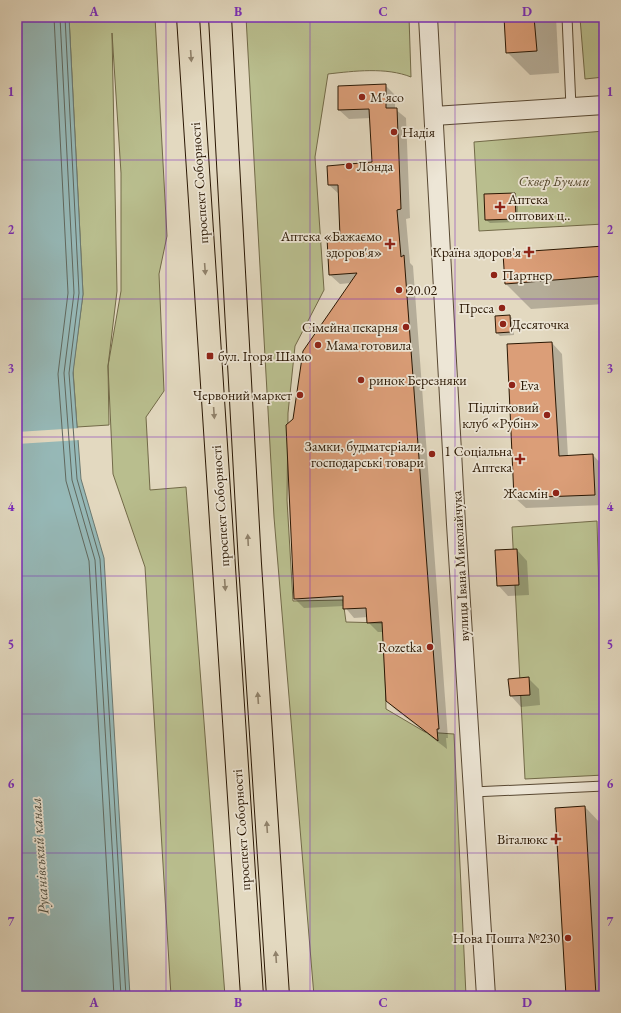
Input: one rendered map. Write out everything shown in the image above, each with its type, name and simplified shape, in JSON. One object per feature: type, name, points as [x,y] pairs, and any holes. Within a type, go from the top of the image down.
[{"type":"highway","name":"проспект Соборності","points":[[188,17],[252,996]]},
{"type":"highway","name":"проспект Соборності","points":[[220,17],[250,564],[278,996]]},
{"type":"street","name":"вулиця Івана Миколайчука","points":[[428,17],[486,996]]},
{"type":"street","points":[[434,116],[604,105]]},
{"type":"lane","points":[[567,17],[571,107]]},
{"type":"lane","points":[[473,792],[604,786]]},
{"type":"green space","points":[[69,17],[155,17],[167,236],[159,274],[164,391],[146,417],[150,490],[186,487],[225,996],[171,996],[145,567],[113,474],[108,366],[109,425],[77,427],[73,370],[83,294]],"holes":[[[112,33],[121,173],[121,291],[108,366],[117,291]]]},
{"type":"green space","points":[[246,17],[409,17],[411,77],[381,71],[359,71],[328,74],[315,157],[324,290],[295,346],[288,413],[287,500],[293,601],[343,600],[346,622],[384,623],[386,709],[425,732],[454,734],[466,996],[314,996],[274,517]]},
{"type":"green space","points":[[580,18],[604,18],[604,77],[585,79]]},
{"type":"green space","name":"Сквер Бучми","points":[[604,131],[604,224],[479,231],[474,142]]},
{"type":"green space","points":[[597,521],[604,775],[525,779],[512,527]]},
{"type":"water","name":"Русанівський канал","points":[[17,17],[69,17],[83,294],[73,373],[81,479],[104,558],[130,996],[17,996]]},
{"type":"pier","points":[[79,428],[80,440],[17,444],[17,432]]},
{"type":"building","points":[[504,17],[534,17],[537,51],[506,53]]},
{"type":"building","name":"ринок Березняки","points":[[386,84],[386,108],[397,108],[401,209],[397,210],[401,257],[404,255],[439,729],[437,729],[438,741],[386,701],[382,622],[367,623],[366,608],[343,609],[343,596],[294,599],[286,425],[293,419],[303,351],[357,273],[329,275],[327,238],[340,237],[338,185],[328,185],[327,166],[372,162],[369,109],[338,110],[338,86]]},
{"type":"building","name":"Аптека оптових ц‥","points":[[515,193],[516,219],[485,220],[484,194]]},
{"type":"building","points":[[604,246],[604,276],[505,284],[503,253]]},
{"type":"building","name":"Десяточка","points":[[510,315],[511,332],[496,333],[495,316]]},
{"type":"building","points":[[552,342],[559,456],[593,454],[595,495],[514,498],[507,344]]},
{"type":"building","points":[[517,549],[519,585],[497,586],[495,550]]},
{"type":"building","points":[[529,677],[530,695],[510,696],[508,679]]},
{"type":"building","points":[[585,806],[596,996],[566,996],[555,808]]},
{"type":"place","name":"М'ясо","points":[[362,97]]},
{"type":"place","name":"Надія","points":[[394,132]]},
{"type":"place","name":"Лонда","points":[[349,166]]},
{"type":"place","name":"Аптека оптових ц‥","points":[[500,207]]},
{"type":"place","name":"Аптека «Бажаємо здоров'я»","points":[[390,244]]},
{"type":"place","name":"Країна здоров'я","points":[[529,252]]},
{"type":"place","name":"Партнер","points":[[494,275]]},
{"type":"place","name":"20.02","points":[[399,290]]},
{"type":"place","name":"Преса","points":[[502,308]]},
{"type":"place","name":"Десяточка","points":[[503,324]]},
{"type":"place","name":"Сімейна пекарня","points":[[406,327]]},
{"type":"place","name":"Мама готовила","points":[[318,345]]},
{"type":"place","name":"бул. Ігоря Шамо","points":[[210,356]]},
{"type":"place","name":"ринок Березняки","points":[[361,380]]},
{"type":"place","name":"Eva","points":[[512,385]]},
{"type":"place","name":"Червоний маркет","points":[[300,395]]},
{"type":"place","name":"Підлітковий клуб «Рубін»","points":[[547,415]]},
{"type":"place","name":"Замки, будматеріали, господарські товари","points":[[432,454]]},
{"type":"place","name":"1 Соціальна Аптека","points":[[520,459]]},
{"type":"place","name":"Жасмін","points":[[556,493]]},
{"type":"place","name":"Rozetka","points":[[430,647]]},
{"type":"place","name":"Віталюкс","points":[[556,839]]},
{"type":"place","name":"Нова Пошта №230","points":[[568,938]]}]
